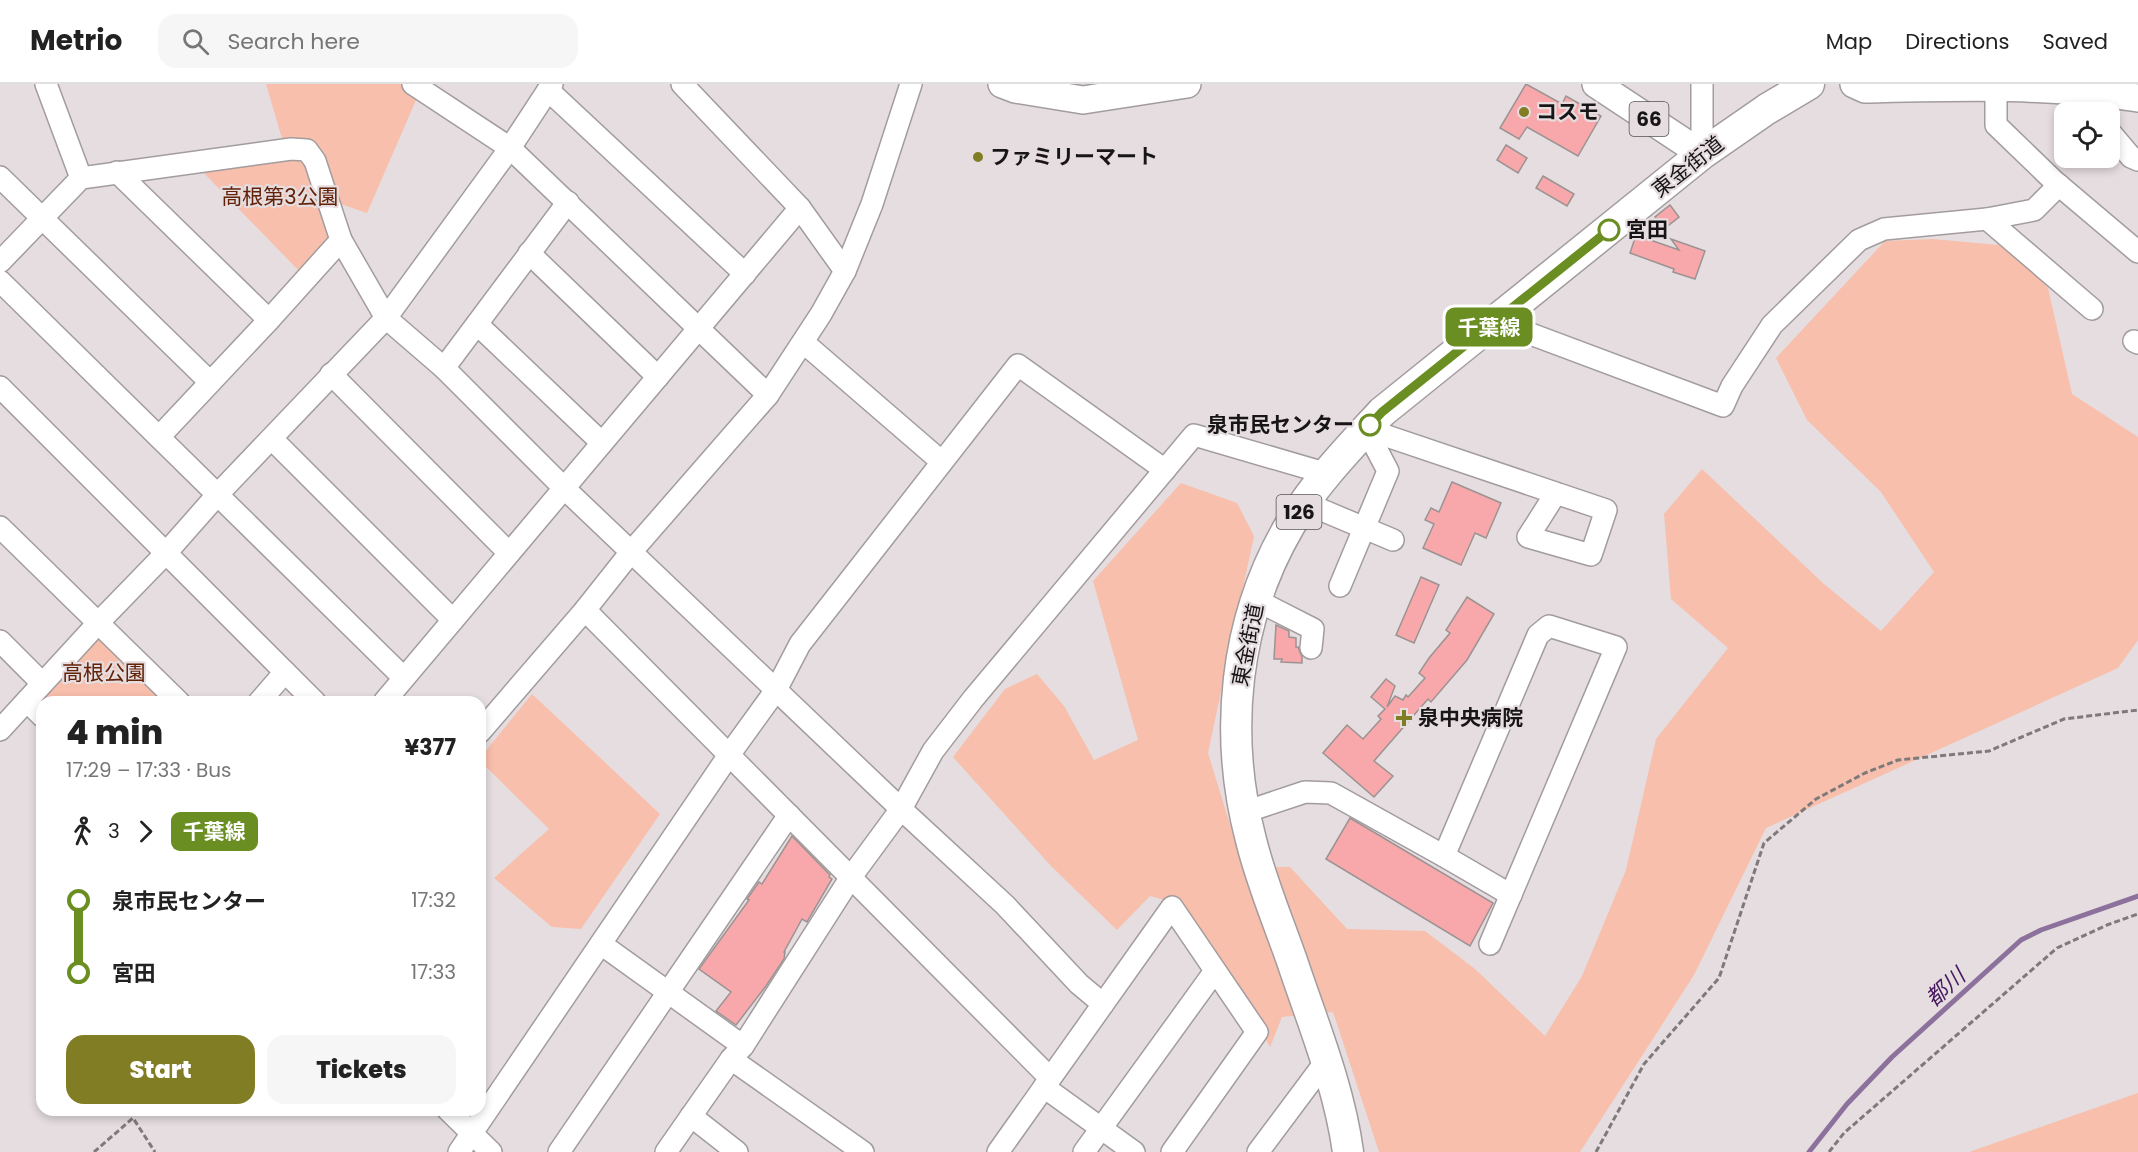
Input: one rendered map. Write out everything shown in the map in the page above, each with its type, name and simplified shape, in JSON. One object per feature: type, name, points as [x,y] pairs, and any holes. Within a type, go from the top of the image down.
[{"type":"highway","name":"東金街道","points":[[1348,1152],[1336,1090],[1251,841],[1237,761],[1236,713],[1242,656],[1256,600],[1269,567],[1291,524],[1305,503],[1382,412],[1702,154],[1767,109],[1809,84]]},
{"type":"main road","points":[[1002,84],[1015,89],[1083,100],[1187,84]]},
{"type":"main road","name":"66","points":[[1596,84],[1702,154]]},
{"type":"main road","points":[[1854,84],[1865,89],[2060,86],[2107,102],[2138,98]]},
{"type":"street","points":[[46,84],[81,178]]},
{"type":"street","points":[[413,84],[510,148],[768,395]]},
{"type":"street","points":[[682,84],[800,208],[845,271]]},
{"type":"street","points":[[486,725],[768,395],[845,271],[872,204],[911,84]]},
{"type":"street","points":[[1702,84],[1702,154]]},
{"type":"street","points":[[1996,86],[1996,125],[2059,185],[2138,252]]},
{"type":"street","points":[[0,730],[386,318],[510,148],[550,87],[745,274]]},
{"type":"street","points":[[2120,144],[2131,157],[2138,160]]},
{"type":"street","points":[[0,262],[81,178],[291,150],[307,150],[315,161],[341,240],[386,318],[444,368],[564,488],[1005,905],[1078,984],[1103,1004]]},
{"type":"street","points":[[117,172],[269,320]]},
{"type":"street","points":[[0,177],[210,382]]},
{"type":"street","points":[[1496,321],[1723,406],[1732,386],[1772,325],[1859,240],[1884,229],[1987,219],[2034,210],[2059,185]]},
{"type":"street","points":[[444,368],[568,202]]},
{"type":"street","points":[[389,696],[800,208]]},
{"type":"street","points":[[1987,219],[2092,309]]},
{"type":"street","points":[[159,437],[341,240]]},
{"type":"street","points":[[529,253],[658,377]]},
{"type":"street","points":[[0,281],[404,678]]},
{"type":"street","points":[[477,324],[602,443]]},
{"type":"street","points":[[803,342],[942,462]]},
{"type":"street","points":[[486,1113],[729,755],[776,690],[800,644],[1018,364],[1165,470]]},
{"type":"street","points":[[332,374],[509,553]]},
{"type":"street","points":[[2,395],[166,553],[309,696]]},
{"type":"street","points":[[1366,429],[1556,493]]},
{"type":"street","points":[[1340,586],[1388,471],[1366,429]]},
{"type":"street","points":[[666,1152],[737,1053],[851,877],[901,809],[933,751],[1194,435],[1328,474]]},
{"type":"street","points":[[272,439],[453,620]]},
{"type":"street","points":[[1305,503],[1393,540]]},
{"type":"street","points":[[0,527],[173,696]]},
{"type":"street","points":[[1256,600],[1313,629],[1311,648]]},
{"type":"street","points":[[585,610],[851,877],[1047,1083],[1134,1152]]},
{"type":"street","points":[[1444,856],[1538,635],[1549,626],[1616,647],[1490,944]]},
{"type":"street","points":[[0,641],[42,683]]},
{"type":"street","points":[[264,696],[285,672]]},
{"type":"street","points":[[27,701],[36,710]]},
{"type":"street","points":[[1245,812],[1305,792],[1331,793],[1511,895]]},
{"type":"street","points":[[558,1152],[669,994],[789,815]]},
{"type":"street","points":[[998,1152],[1172,907],[1257,1032],[1172,1152]]},
{"type":"street","points":[[601,945],[669,994],[737,1053],[863,1152]]},
{"type":"street","points":[[1084,1152],[1215,971]]},
{"type":"street","points":[[1258,1152],[1326,1061]]},
{"type":"street","points":[[454,1116],[491,1152]]},
{"type":"street","points":[[459,1152],[484,1116]]},
{"type":"street","points":[[691,1116],[736,1152]]},
{"type":"path","points":[[1596,1152],[1644,1064],[1719,978],[1764,843],[1816,799],[1865,773],[1898,760],[1989,751],[2064,719],[2138,710]]},
{"type":"path","points":[[1828,1152],[1853,1125],[2057,948],[2107,925],[2138,914]]},
{"type":"path","points":[[94,1152],[133,1118],[155,1152]]},
{"type":"green space","name":"高根第3公園","points":[[266,84],[423,84],[367,213],[320,197],[331,232],[330,248],[302,274],[200,169],[288,159]]},
{"type":"green space","points":[[1933,239],[2009,246],[2048,288],[2072,394],[2138,437],[2138,640],[2118,668],[1766,828],[1694,975],[1580,1152],[1379,1152],[1333,1012],[1282,1017],[1270,1047],[1211,943],[1183,905],[1150,896],[1117,930],[1051,866],[953,757],[1005,689],[1037,674],[1064,706],[1094,760],[1138,740],[1093,581],[1181,483],[1237,503],[1254,536],[1208,753],[1243,867],[1290,867],[1347,929],[1425,931],[1475,969],[1545,1036],[1582,976],[1626,870],[1656,739],[1728,648],[1671,599],[1664,514],[1702,469],[1824,584],[1881,631],[1934,572],[1881,492],[1807,420],[1776,358],[1885,241]]},
{"type":"green space","name":"高根公園","points":[[108,638],[167,696],[44,696],[95,639]]},
{"type":"green space","points":[[532,694],[660,814],[581,929],[552,927],[494,878],[549,829],[486,767],[486,751]]},
{"type":"green space","points":[[2138,1093],[2138,1152],[1969,1152]]},
{"type":"building","points":[[1526,84],[1562,104],[1566,96],[1601,116],[1578,156],[1527,127],[1519,139],[1500,128]]},
{"type":"building","points":[[1506,145],[1527,158],[1518,173],[1497,160]]},
{"type":"building","points":[[1543,176],[1574,194],[1567,206],[1536,188]]},
{"type":"building","points":[[1670,205],[1679,217],[1664,229],[1655,217]]},
{"type":"building","points":[[1636,235],[1679,250],[1671,239],[1705,251],[1695,279],[1630,253]]},
{"type":"building","points":[[1452,482],[1501,503],[1486,538],[1475,533],[1461,565],[1423,548],[1434,524],[1425,520],[1431,508],[1439,512]]},
{"type":"building","points":[[1421,577],[1439,585],[1414,643],[1396,635]]},
{"type":"building","points":[[1467,597],[1494,614],[1467,660],[1431,702],[1428,699],[1374,761],[1393,776],[1374,797],[1323,753],[1347,725],[1363,739],[1381,719],[1378,716],[1385,709],[1371,697],[1386,679],[1395,686],[1387,707],[1395,696],[1403,700],[1406,695],[1408,697],[1425,678],[1419,673],[1450,633],[1446,630]]},
{"type":"building","points":[[1276,625],[1289,631],[1289,637],[1296,638],[1296,647],[1302,657],[1302,663],[1281,662],[1282,659],[1274,659]]},
{"type":"building","points":[[1350,818],[1493,903],[1470,946],[1326,859]]},
{"type":"building","points":[[792,836],[832,879],[807,922],[802,919],[784,952],[784,959],[736,1025],[716,1011],[731,992],[699,969],[749,900],[747,899],[759,882],[762,884]]},
{"type":"waterway","name":"都川","points":[[1809,1152],[1847,1104],[1892,1057],[2021,940],[2041,930],[2138,896]]},
{"type":"bus line","name":"千葉線","points":[[1370,425],[1382,412],[1609,230]]},
{"type":"place","name":"コスモ","points":[[1524,112]]},
{"type":"place","name":"ファミリーマート","points":[[978,157]]},
{"type":"place","name":"宮田","points":[[1609,230]]},
{"type":"place","name":"泉市民センター","points":[[1370,425]]},
{"type":"place","name":"泉中央病院","points":[[1404,718]]}]
